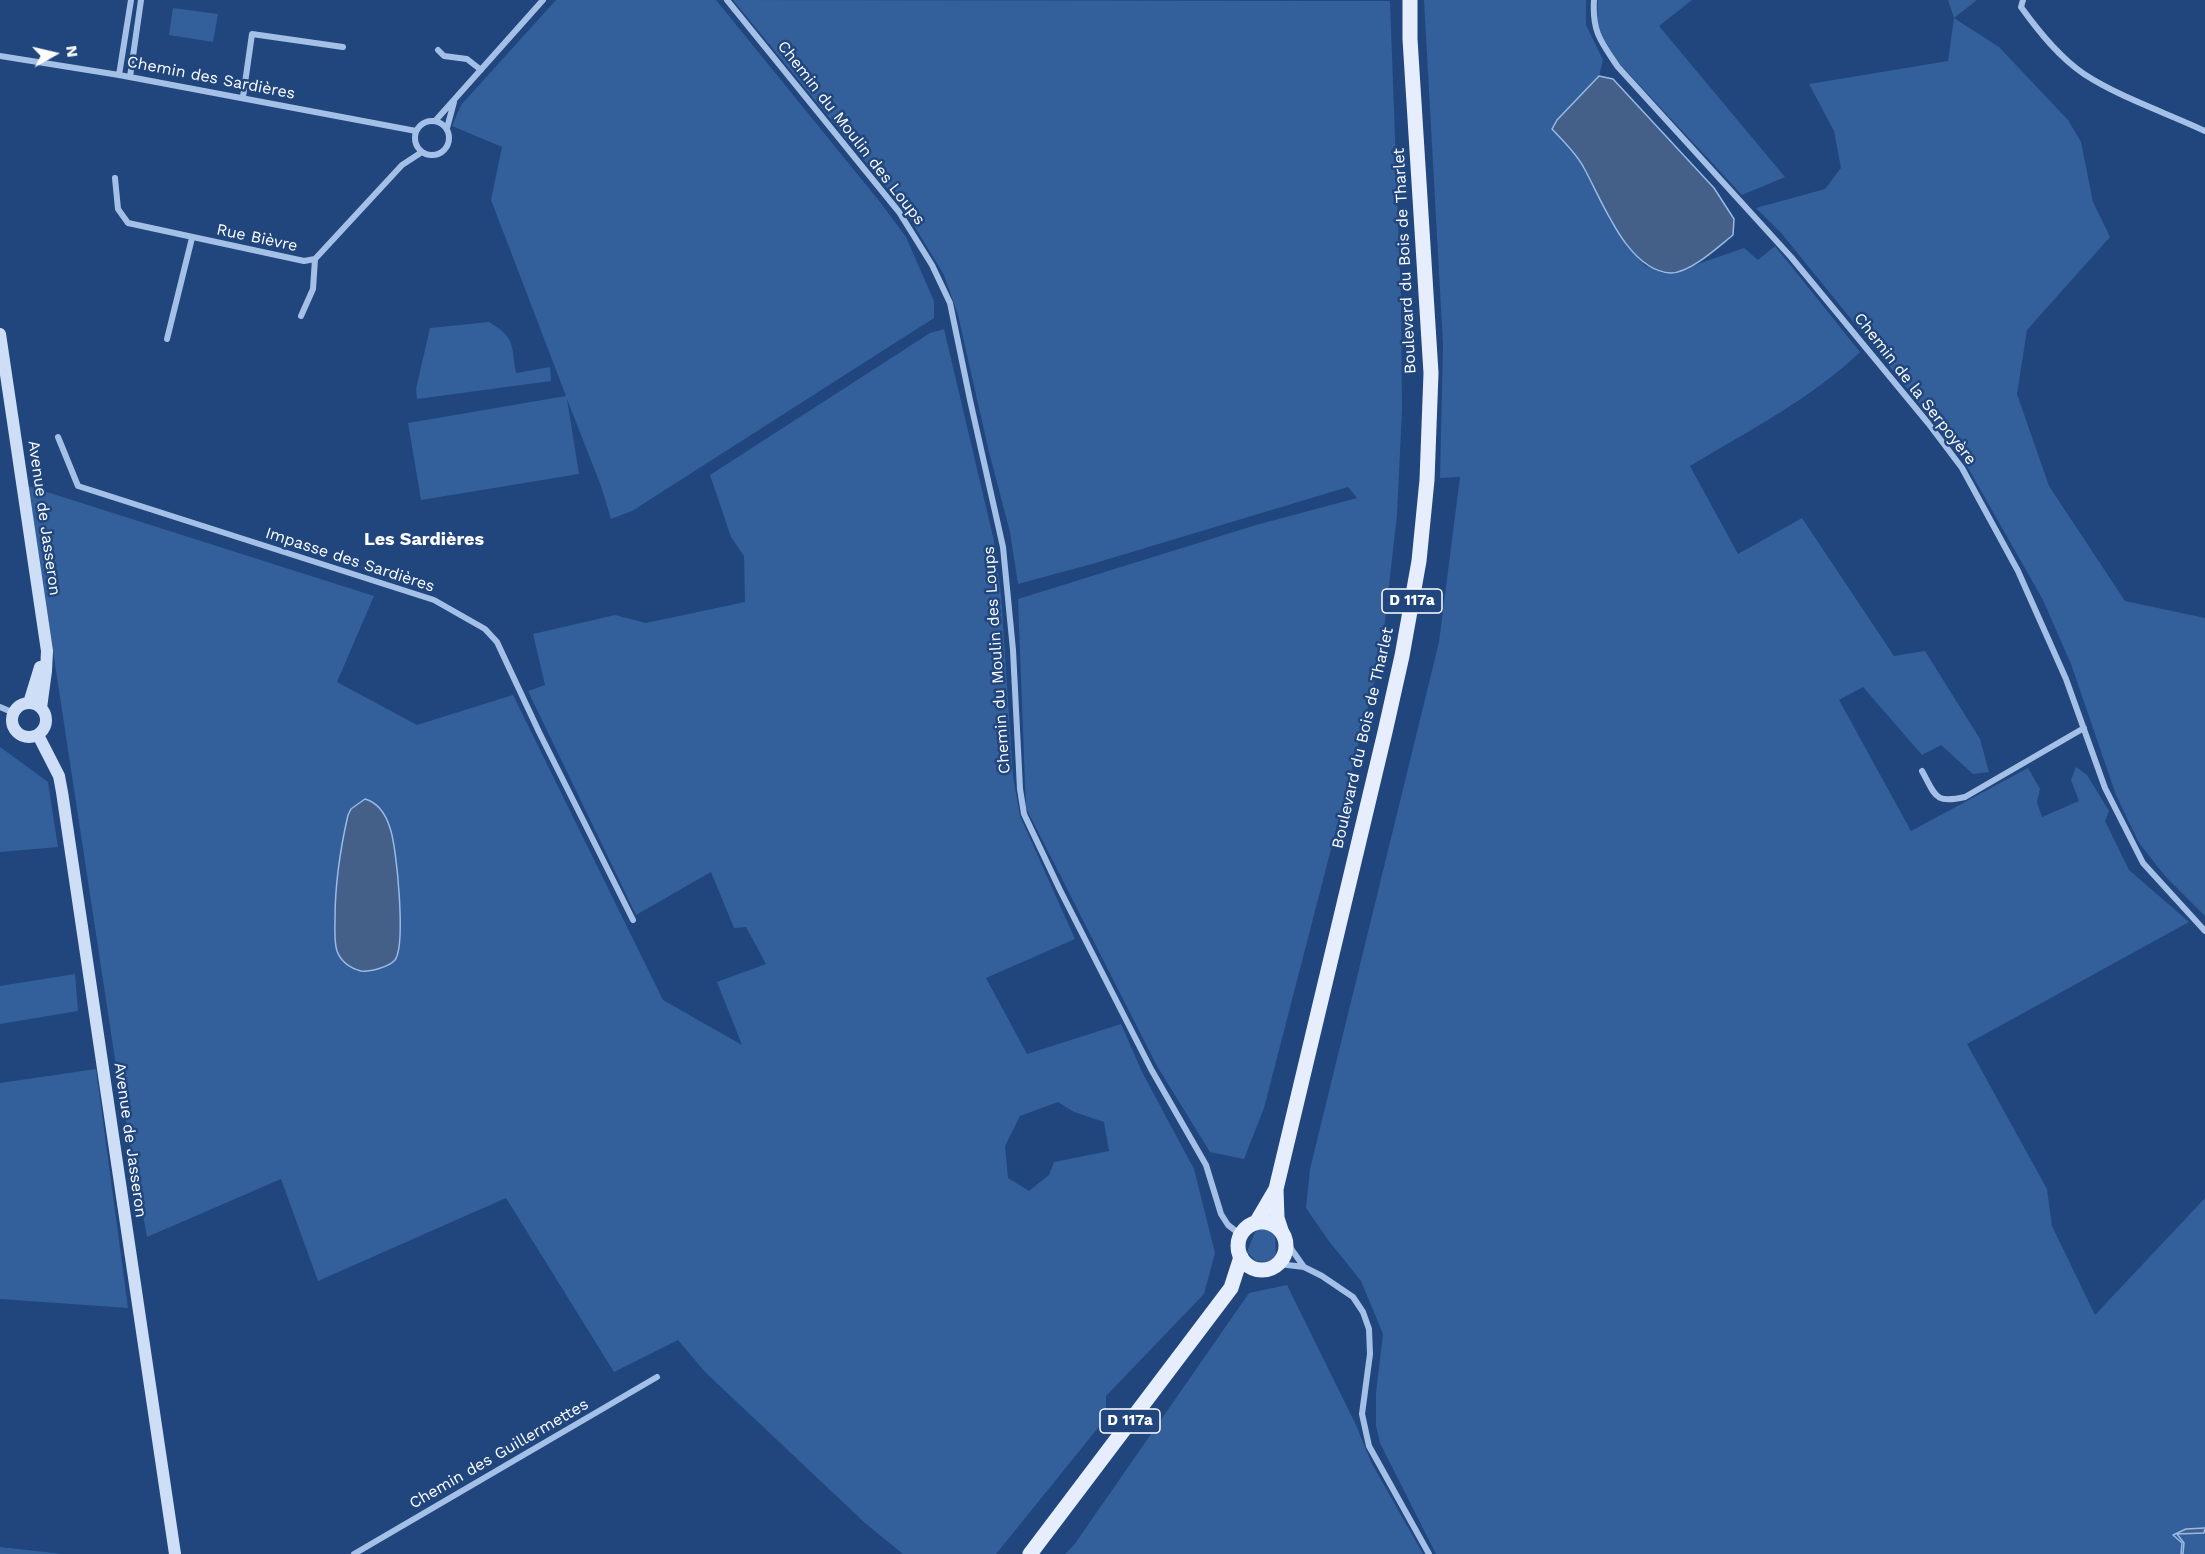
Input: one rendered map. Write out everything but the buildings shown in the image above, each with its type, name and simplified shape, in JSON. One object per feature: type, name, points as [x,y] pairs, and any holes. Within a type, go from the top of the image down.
[{"type":"main road","name":"Boulevard du Bois de Tharlet","points":[[1285,1238],[1277,1218],[1276,1188],[1385,732],[1402,656],[1419,561],[1427,480],[1431,373],[1410,39],[1410,0]]},
{"type":"main road","name":"Avenue de Jasseron","points":[[0,334],[46,651],[46,671],[35,706]]},
{"type":"main road","name":"Avenue de Jasseron","points":[[0,384],[42,652],[35,706]]},
{"type":"main road","points":[[22,705],[35,706],[46,718],[46,724],[38,735],[26,737],[16,731],[13,725],[14,713],[22,705]]},
{"type":"main road","name":"Avenue de Jasseron","points":[[38,735],[59,776],[62,792],[175,1554]]},
{"type":"main road","name":"Boulevard du Bois de Tharlet","points":[[1256,1223],[1276,1188]]},
{"type":"main road","points":[[1267,1222],[1274,1225],[1285,1238],[1284,1258],[1279,1264],[1266,1271],[1258,1271],[1245,1264],[1238,1250],[1241,1235],[1245,1229],[1256,1223],[1267,1222]]},
{"type":"main road","name":"D 117a","points":[[1231,1288],[1240,1257]]},
{"type":"main road","name":"D 117a","points":[[1030,1554],[1231,1288],[1258,1271]]},
{"type":"street","points":[[119,75],[131,0]]},
{"type":"street","points":[[130,77],[141,0]]},
{"type":"street","points":[[455,99],[447,128],[449,140],[442,152],[430,155],[422,152],[415,142],[416,131],[424,122],[436,120],[543,0]]},
{"type":"street","name":"Chemin du Moulin des Loups","points":[[727,0],[899,212],[932,265],[950,303],[1003,547],[1013,650],[1020,789],[1024,814],[1151,1069],[1206,1165],[1221,1214],[1228,1225],[1241,1235]]},
{"type":"street","name":"Chemin de la Serpoyère","points":[[1594,0],[1593,19],[1598,36],[1618,67],[1791,257],[1928,423],[1962,468],[2018,571],[2066,679],[2105,788],[2143,863],[2205,931]]},
{"type":"street","points":[[2023,0],[2021,8],[2056,51],[2083,73],[2205,131]]},
{"type":"street","points":[[243,97],[252,34],[343,47]]},
{"type":"street","points":[[438,50],[444,56],[467,59],[481,70]]},
{"type":"street","name":"Chemin des Sardières","points":[[0,56],[243,97],[416,131]]},
{"type":"street","points":[[436,120],[447,128]]},
{"type":"street","name":"Rue Bièvre","points":[[115,178],[118,209],[128,224],[304,261],[315,259],[402,165],[422,152]]},
{"type":"street","points":[[167,339],[192,238]]},
{"type":"street","points":[[301,316],[313,289],[315,259]]},
{"type":"street","name":"Impasse des Sardières","points":[[58,437],[78,486],[434,600],[485,629],[497,642],[538,732],[633,920]]},
{"type":"street","points":[[0,708],[14,713]]},
{"type":"street","points":[[1922,771],[1937,798],[1947,801],[1965,797],[2084,728]]},
{"type":"street","points":[[1285,1238],[1304,1267]]},
{"type":"street","points":[[1279,1264],[1304,1267],[1341,1288],[1353,1298],[1363,1312],[1369,1329],[1370,1354],[1362,1414],[1369,1446],[1429,1554]]},
{"type":"street","name":"Chemin des Guillermettes","points":[[354,1554],[657,1377]]},
{"type":"shaded area","points":[[556,0],[716,0],[906,237],[934,301],[934,318],[632,511],[611,519],[601,486],[567,399],[579,474],[421,500],[408,423],[566,396],[491,200],[502,147],[452,126],[461,105]]},
{"type":"shaded area","points":[[733,0],[1390,1],[1401,300],[1402,410],[1397,515],[1381,656],[1264,1108],[1244,1159],[1210,1152],[1157,1066],[1026,808],[1018,599],[1256,525],[1357,498],[1348,487],[1018,584],[1010,532],[958,315],[944,275],[904,209]]},
{"type":"shaded area","points":[[1424,0],[1586,0],[1586,25],[1603,60],[1599,76],[1557,120],[1552,129],[1584,166],[1610,221],[1645,266],[1672,273],[1744,248],[1758,260],[1775,246],[1860,352],[1821,385],[1690,466],[1738,554],[1802,518],[1894,656],[1925,651],[1980,739],[1989,772],[1973,774],[1941,745],[1922,755],[1863,687],[1839,700],[1911,831],[2028,768],[2040,789],[2037,802],[2042,817],[2079,801],[2071,780],[2076,767],[2087,775],[2109,811],[2105,821],[2129,870],[2189,922],[1967,1044],[2047,1189],[2052,1226],[2095,1315],[2205,1198],[2205,1554],[1436,1554],[1380,1443],[1376,1426],[1376,1393],[1383,1334],[1361,1281],[1306,1208],[1310,1169],[1439,642],[1460,477],[1440,478],[1443,345]]},
{"type":"shaded area","points":[[1598,0],[1692,0],[1659,26],[1785,177],[1742,195],[1617,61],[1601,35],[1597,21]]},
{"type":"shaded area","points":[[1948,0],[1977,0],[1954,18]]},
{"type":"shaded area","points":[[173,8],[218,14],[213,42],[169,35]]},
{"type":"shaded area","points":[[1954,18],[1999,47],[2068,120],[2081,142],[2093,202],[2110,237],[2027,330],[2017,394],[2049,486],[2125,601],[2205,618],[2205,916],[2165,876],[2139,843],[2116,795],[2071,664],[2043,600],[1959,452],[1782,234],[1756,208],[1825,189],[1841,168],[1834,131],[1809,84],[1948,61]]},
{"type":"shaded area","points":[[1599,76],[1613,79],[1714,188],[1734,219],[1733,235],[1687,269],[1671,273],[1655,269],[1641,260],[1618,232],[1581,163],[1552,129],[1557,120]]},
{"type":"shaded area","points":[[489,322],[504,333],[511,343],[516,373],[550,367],[551,381],[417,399],[416,389],[430,328]]},
{"type":"shaded area","points":[[944,329],[994,541],[1001,595],[1013,776],[1020,816],[1075,939],[986,978],[1027,1054],[1121,1024],[1142,1072],[1194,1169],[1215,1253],[1204,1294],[1106,1396],[1106,1418],[996,1554],[903,1554],[865,1523],[705,1372],[678,1340],[614,1372],[506,1198],[318,1281],[281,1179],[147,1237],[116,1066],[28,486],[374,596],[337,682],[417,725],[513,695],[663,1000],[742,1045],[717,982],[766,964],[746,927],[734,928],[711,872],[636,915],[528,691],[545,685],[533,634],[615,615],[646,623],[745,602],[744,556],[731,537],[710,475],[930,333]],"holes":[[[1058,1102],[1074,1112],[1104,1122],[1109,1151],[1054,1162],[1049,1175],[1029,1191],[1008,1178],[1005,1146],[1020,1116]]]},
{"type":"shaded area","points":[[0,747],[48,782],[58,847],[0,852]]},
{"type":"shaded area","points":[[365,799],[374,803],[381,810],[393,839],[398,874],[400,936],[398,951],[392,963],[374,970],[361,971],[346,964],[339,955],[336,947],[335,906],[340,854],[348,815],[351,809]]},
{"type":"shaded area","points":[[75,974],[78,1011],[0,1024],[0,986]]},
{"type":"shaded area","points":[[96,1069],[128,1308],[0,1299],[0,1083]]},
{"type":"shaded area","points":[[1269,1230],[1275,1235],[1276,1256],[1268,1262],[1256,1261],[1247,1252],[1255,1232]]},
{"type":"shaded area","points":[[1287,1285],[1356,1425],[1371,1462],[1423,1554],[1065,1554],[1074,1545],[1249,1293]]},
{"type":"shaded area","points":[[2205,1528],[2204,1533],[2177,1534],[2184,1543],[2183,1554],[2181,1554],[2182,1543],[2173,1535],[2186,1529]]},
{"type":"shaded area","points":[[0,1547],[63,1554],[0,1554]]},
{"type":"district","name":"Les Sardières","points":[[424,540]]}]
